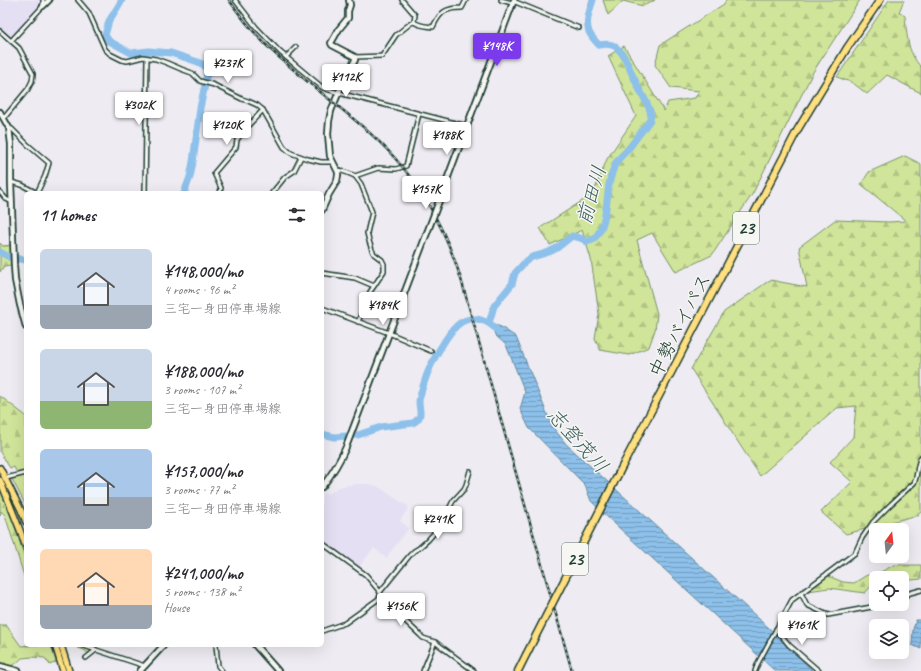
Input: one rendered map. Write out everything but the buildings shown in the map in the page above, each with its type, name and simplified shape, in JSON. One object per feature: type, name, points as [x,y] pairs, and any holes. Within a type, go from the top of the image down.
[{"type":"highway","name":"中勢バイパス","points":[[518,671],[624,463],[798,129],[847,48],[880,0]]},
{"type":"main road","points":[[43,6],[49,0]]},
{"type":"main road","points":[[324,206],[338,178],[338,172],[330,156],[328,142],[328,126],[331,111],[343,82],[355,60],[355,57],[332,45],[331,43],[338,30],[348,18],[350,5],[349,0]]},
{"type":"main road","points":[[324,484],[341,458],[354,426],[513,2]]},
{"type":"main road","points":[[0,112],[9,128],[11,144],[15,280],[24,320]]},
{"type":"main road","points":[[0,468],[2,479],[24,542]]},
{"type":"main road","points":[[2,479],[24,517]]},
{"type":"main road","points":[[56,647],[63,671]]},
{"type":"main road","points":[[62,647],[69,671]]},
{"type":"main road","points":[[140,671],[162,647]]},
{"type":"main road","points":[[257,647],[278,671]]},
{"type":"main road","points":[[0,666],[18,671]]},
{"type":"street","points":[[11,41],[43,6],[43,0]]},
{"type":"street","points":[[78,0],[89,13],[107,52],[124,60],[147,58],[162,61],[191,72],[200,81],[219,87],[242,100],[244,99],[255,104],[263,110],[284,147],[291,153],[321,162],[333,162]]},
{"type":"street","points":[[235,0],[256,27],[277,50],[323,88],[467,126]]},
{"type":"street","points":[[402,0],[415,15],[414,22]]},
{"type":"street","points":[[414,22],[416,24],[433,27],[437,17],[449,8],[462,8],[466,0]]},
{"type":"street","points":[[501,0],[513,2],[579,28]]},
{"type":"street","points":[[355,57],[382,56],[396,35],[414,22]]},
{"type":"street","points":[[0,31],[19,48],[33,74],[32,81],[28,89],[4,118]]},
{"type":"street","points":[[286,57],[296,47]]},
{"type":"street","points":[[145,191],[147,58]]},
{"type":"street","points":[[220,191],[221,188],[214,174],[236,147],[237,140],[243,131],[263,110]]},
{"type":"street","points":[[355,176],[378,168],[396,169],[406,166],[419,114]]},
{"type":"street","points":[[9,128],[12,129],[49,163],[38,191]]},
{"type":"street","points":[[274,191],[285,177],[294,171],[301,157]]},
{"type":"street","points":[[336,169],[355,176],[361,184],[372,212],[367,233],[369,241],[374,254],[382,260],[384,264],[382,274],[374,286],[358,322]]},
{"type":"street","points":[[11,182],[22,185],[33,191]]},
{"type":"street","points":[[0,192],[6,199],[12,202]]},
{"type":"street","points":[[324,272],[355,278],[374,286]]},
{"type":"street","points":[[324,309],[389,333],[431,351]]},
{"type":"street","points":[[755,671],[758,662],[792,600],[855,553],[862,538],[873,522],[914,483],[916,480],[918,462],[921,457]]},
{"type":"street","points":[[470,471],[464,489],[453,502],[441,525],[422,546],[412,552],[380,592],[380,597],[423,638],[435,642],[474,671]]},
{"type":"street","points":[[2,479],[24,474]]},
{"type":"street","points":[[324,544],[366,575],[380,592]]},
{"type":"street","points":[[909,594],[921,590]]},
{"type":"street","points":[[801,593],[807,605],[821,613],[828,615],[869,607]]},
{"type":"street","points":[[324,631],[345,623],[380,597]]},
{"type":"street","points":[[776,630],[789,645],[819,671]]},
{"type":"street","points":[[423,671],[435,642]]},
{"type":"street","points":[[84,647],[145,666]]},
{"type":"street","points":[[216,647],[218,666],[222,671]]},
{"type":"street","points":[[86,658],[96,650]]},
{"type":"shaded area","points":[[0,0],[41,0],[37,10],[12,37],[10,37],[0,28]]},
{"type":"shaded area","points":[[355,484],[377,486],[409,507],[400,521],[409,528],[386,558],[374,548],[359,567],[357,565],[355,566],[324,543],[324,494],[330,493],[338,487]]},
{"type":"green space","points":[[603,0],[655,0],[643,6],[623,1],[608,15]]},
{"type":"green space","points":[[726,0],[860,0],[813,72],[753,193],[712,255],[676,272],[652,233],[637,240],[657,314],[655,330],[649,347],[629,355],[600,350],[595,338],[599,314],[591,259],[582,230],[550,245],[540,228],[593,194],[607,159],[636,116],[608,56],[624,46],[664,111],[668,102],[695,98],[699,91],[671,88],[655,65],[660,45],[724,4]]},
{"type":"green space","points":[[889,0],[904,0],[899,12],[905,16],[910,49],[921,67],[921,93],[887,75],[867,94],[853,83],[837,77]]},
{"type":"green space","points":[[905,156],[921,164],[921,512],[918,515],[888,523],[869,523],[869,528],[846,534],[821,512],[852,482],[830,462],[853,437],[856,406],[837,408],[760,476],[691,369],[724,312],[770,280],[807,287],[799,247],[835,220],[889,222],[906,221],[861,184],[869,172]]},
{"type":"green space","points":[[0,243],[3,246],[11,245],[11,265],[4,266],[0,272]]},
{"type":"green space","points":[[0,396],[24,414],[24,502],[12,479],[17,473],[14,467],[10,468],[0,452]]},
{"type":"green space","points":[[0,490],[3,490],[24,555],[24,576],[5,515],[1,511],[0,516]]},
{"type":"green space","points":[[894,565],[921,565],[921,579],[909,580],[909,571],[883,571]]},
{"type":"green space","points":[[867,575],[869,575],[869,588],[865,593],[829,588],[808,591],[828,576],[843,582],[854,583]]},
{"type":"green space","points":[[0,625],[6,625],[21,646],[52,647],[56,662],[50,665],[45,658],[32,657],[22,658],[12,665],[0,662]]},
{"type":"green space","points":[[96,647],[92,653],[89,654],[78,648]]},
{"type":"water","points":[[491,323],[501,327],[516,337],[552,426],[566,444],[769,628],[813,671],[775,671],[591,501],[585,485],[529,428],[520,409],[525,392],[506,345],[495,335]]},
{"type":"water","points":[[916,620],[921,620],[921,649],[912,645],[913,629]]},
{"type":"waterway","name":"志登茂川","points":[[122,0],[109,21],[105,35],[109,41],[131,53],[149,51],[171,53],[198,62],[204,65],[207,70],[200,108],[193,162],[190,177],[185,191]]},
{"type":"waterway","name":"前田川","points":[[489,323],[494,306],[512,284],[515,273],[525,262],[532,257],[557,248],[572,236],[587,242],[594,239],[602,226],[606,209],[609,182],[615,164],[650,120],[651,115],[649,107],[623,55],[613,45],[599,45],[589,32],[588,20],[593,0]]},
{"type":"waterway","points":[[0,252],[9,257],[24,260]]},
{"type":"waterway","name":"志登茂川","points":[[324,434],[334,437],[358,435],[381,427],[413,423],[420,416],[419,399],[429,369],[438,351],[452,330],[462,322],[474,319],[488,323],[499,332]]},
{"type":"railway","points":[[229,0],[243,19],[272,51],[384,146],[416,184],[434,214],[449,246],[461,279],[572,671]]}]
